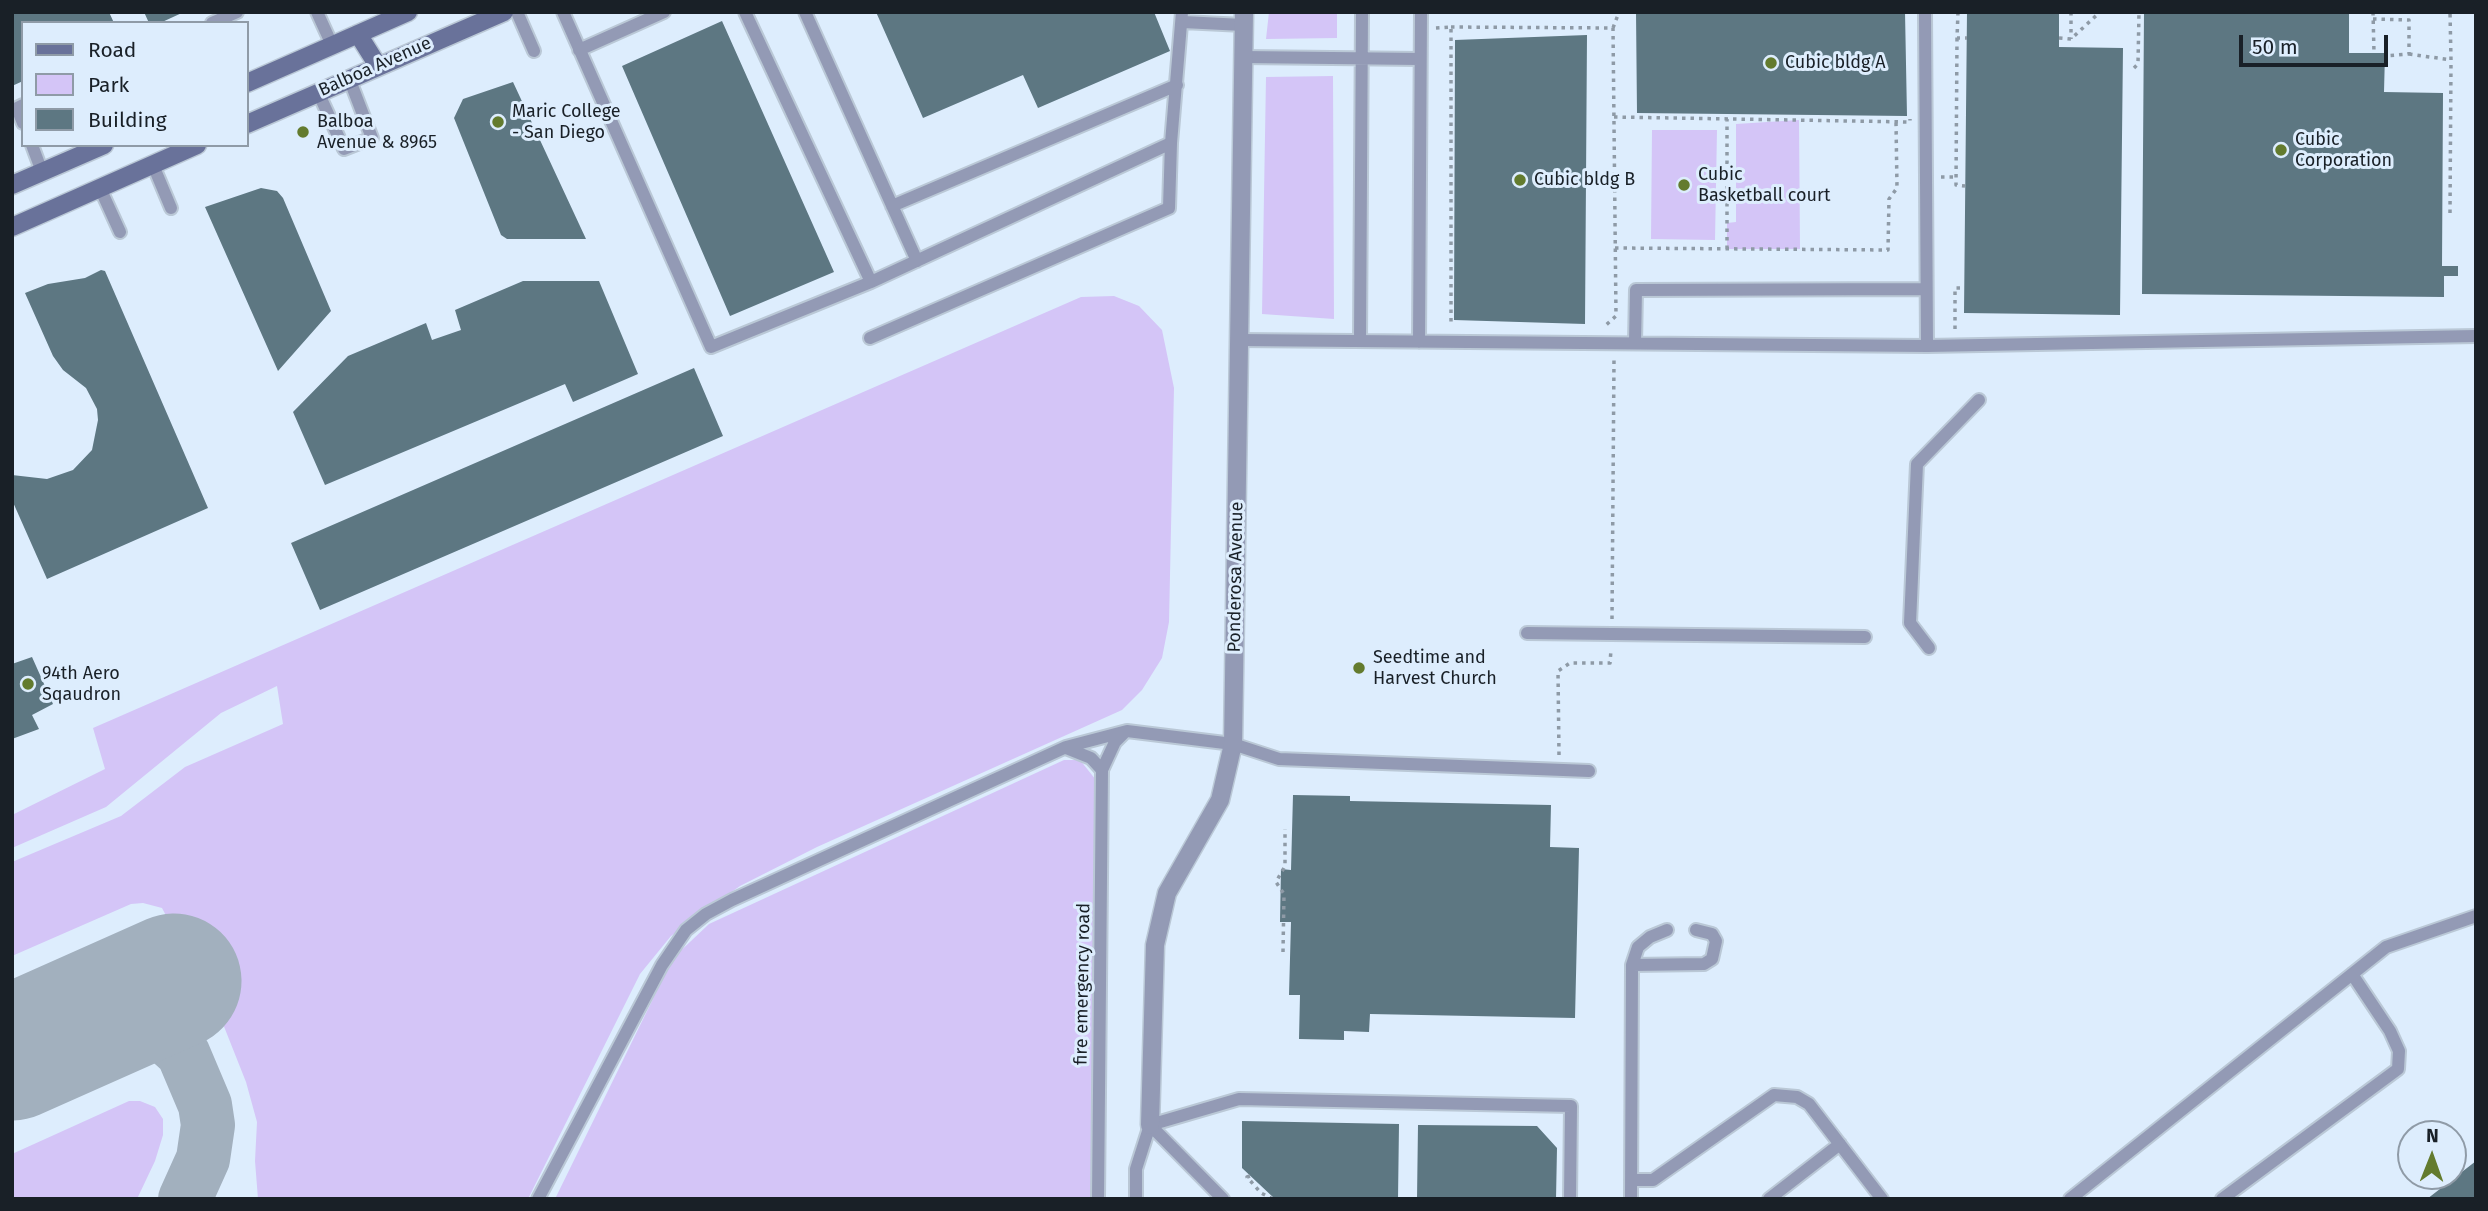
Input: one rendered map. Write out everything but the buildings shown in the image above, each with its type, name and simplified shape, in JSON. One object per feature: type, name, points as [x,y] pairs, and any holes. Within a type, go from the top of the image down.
[{"type":"main road","name":"Balboa Avenue","points":[[248,83],[358,34],[379,18],[408,12]]},
{"type":"main road","name":"Balboa Avenue","points":[[248,124],[504,12]]},
{"type":"main road","points":[[358,34],[377,66]]},
{"type":"main road","points":[[12,185],[99,147]]},
{"type":"main road","points":[[12,227],[193,147]]},
{"type":"street","name":"Ponderosa Avenue","points":[[1150,1125],[1158,932],[1167,892],[1220,800],[1233,744],[1243,19]]},
{"type":"lane","points":[[217,21],[237,12]]},
{"type":"lane","points":[[317,12],[332,46]]},
{"type":"lane","points":[[517,12],[534,51]]},
{"type":"lane","points":[[563,12],[711,347],[871,282],[1171,143]]},
{"type":"lane","points":[[579,50],[664,12]]},
{"type":"lane","points":[[745,12],[871,282]]},
{"type":"lane","points":[[805,12],[917,261]]},
{"type":"lane","points":[[1360,341],[1362,12]]},
{"type":"lane","points":[[1419,342],[1421,12]]},
{"type":"lane","points":[[1924,12],[1927,346]]},
{"type":"lane","points":[[870,338],[1169,208],[1171,143],[1182,17],[1243,19]]},
{"type":"lane","points":[[1243,57],[1420,59]]},
{"type":"lane","points":[[318,92],[344,149],[372,138],[349,78]]},
{"type":"lane","points":[[892,206],[1177,85]]},
{"type":"lane","points":[[33,147],[42,172]]},
{"type":"lane","points":[[153,165],[172,208]]},
{"type":"lane","points":[[100,188],[120,232]]},
{"type":"lane","points":[[1635,344],[1636,290],[1926,289]]},
{"type":"lane","points":[[1239,340],[1927,346],[2476,337]]},
{"type":"lane","points":[[1928,648],[1910,623],[1917,464],[1979,400]]},
{"type":"lane","points":[[1527,633],[1866,637]]},
{"type":"lane","points":[[538,1199],[662,965],[686,930],[706,914],[732,900],[1066,747],[1127,731],[1233,744],[1279,758],[1589,771]]},
{"type":"lane","name":"fire emergency road","points":[[1098,1199],[1102,770],[1115,742],[1127,731]]},
{"type":"lane","points":[[1066,747],[1091,758],[1102,770]]},
{"type":"lane","points":[[2070,1199],[2386,947],[2476,916]]},
{"type":"lane","points":[[1631,1199],[1632,965],[1638,947],[1650,937],[1667,930]]},
{"type":"lane","points":[[1632,965],[1704,964],[1712,959],[1716,941],[1712,934],[1696,930]]},
{"type":"lane","points":[[2222,1199],[2398,1069],[2399,1051],[2390,1031],[2352,974]]},
{"type":"lane","points":[[1631,1180],[1653,1180],[1774,1095],[1797,1097],[1809,1104],[1882,1199]]},
{"type":"lane","points":[[1150,1125],[1239,1100],[1571,1106],[1570,1199]]},
{"type":"lane","points":[[1136,1199],[1136,1169],[1150,1125]]},
{"type":"lane","points":[[1150,1125],[1223,1199]]},
{"type":"lane","points":[[1769,1199],[1840,1144]]},
{"type":"path","points":[[1595,325],[1608,326],[1616,316],[1613,28],[1619,12]]},
{"type":"path","points":[[1958,12],[1956,185],[1965,186]]},
{"type":"path","points":[[2071,12],[2071,39]]},
{"type":"path","points":[[2059,38],[2071,39],[2100,12]]},
{"type":"path","points":[[2134,68],[2138,64],[2139,12]]},
{"type":"path","points":[[2373,12],[2374,53]]},
{"type":"path","points":[[2449,213],[2450,12]]},
{"type":"path","points":[[2373,19],[2409,20],[2409,54]]},
{"type":"path","points":[[1451,27],[1449,325],[1463,325]]},
{"type":"path","points":[[1434,28],[1613,28]]},
{"type":"path","points":[[1957,38],[1967,38]]},
{"type":"path","points":[[2385,56],[2409,54],[2451,60]]},
{"type":"path","points":[[1614,117],[1910,122],[1910,108]]},
{"type":"path","points":[[1727,119],[1727,248]]},
{"type":"path","points":[[1615,248],[1888,250],[1889,199],[1897,188],[1896,122]]},
{"type":"path","points":[[1939,177],[1956,177]]},
{"type":"path","points":[[1955,345],[1955,288],[1964,288]]},
{"type":"path","points":[[1612,619],[1614,356]]},
{"type":"path","points":[[1559,755],[1558,671],[1570,663],[1610,663],[1611,647]]},
{"type":"path","points":[[1283,952],[1284,894],[1276,882],[1285,866],[1285,829]]},
{"type":"path","points":[[1250,1176],[1247,1177],[1261,1193],[1273,1199]]},
{"type":"green space","points":[[1269,12],[1337,12],[1337,38],[1266,39]]},
{"type":"green space","points":[[1333,76],[1334,319],[1262,314],[1266,77]]},
{"type":"green space","points":[[1799,120],[1800,249],[1727,249],[1727,223],[1736,222],[1736,124]]},
{"type":"green space","name":"Cubic Basketball court","points":[[1652,130],[1717,130],[1715,240],[1651,239]]},
{"type":"green space","points":[[1114,296],[1139,306],[1162,330],[1174,388],[1169,622],[1162,658],[1142,690],[1122,710],[817,847],[740,886],[671,936],[640,974],[528,1199],[258,1199],[255,1161],[257,1122],[246,1082],[223,1024],[162,908],[143,903],[131,904],[12,956],[12,862],[121,816],[185,767],[283,724],[277,686],[221,713],[106,807],[12,848],[12,815],[105,769],[93,728],[1081,297]]},
{"type":"green space","points":[[1064,760],[1080,760],[1096,780],[1091,1199],[555,1199],[673,958],[709,924]]},
{"type":"green space","points":[[129,1101],[140,1101],[155,1107],[163,1119],[163,1135],[155,1161],[137,1199],[12,1199],[12,1154]]},
{"type":"taxiway","points":[[90,1018],[135,1020],[154,1027],[183,1053],[205,1105],[208,1125],[203,1159],[185,1199]]},
{"type":"runway","points":[[12,1053],[174,981]]},
{"type":"place","name":"Cubic bldg A","points":[[1771,63]]},
{"type":"place","name":"Maric College - San Diego","points":[[498,122]]},
{"type":"place","name":"Balboa Avenue & 8965","points":[[303,132]]},
{"type":"place","name":"Cubic Corporation","points":[[2281,150]]},
{"type":"place","name":"Cubic bldg B","points":[[1520,180]]},
{"type":"place","name":"Cubic Basketball court","points":[[1684,185]]},
{"type":"place","name":"Seedtime and Harvest Church","points":[[1359,668]]},
{"type":"place","name":"94th Aero Sqaudron","points":[[28,684]]}]
